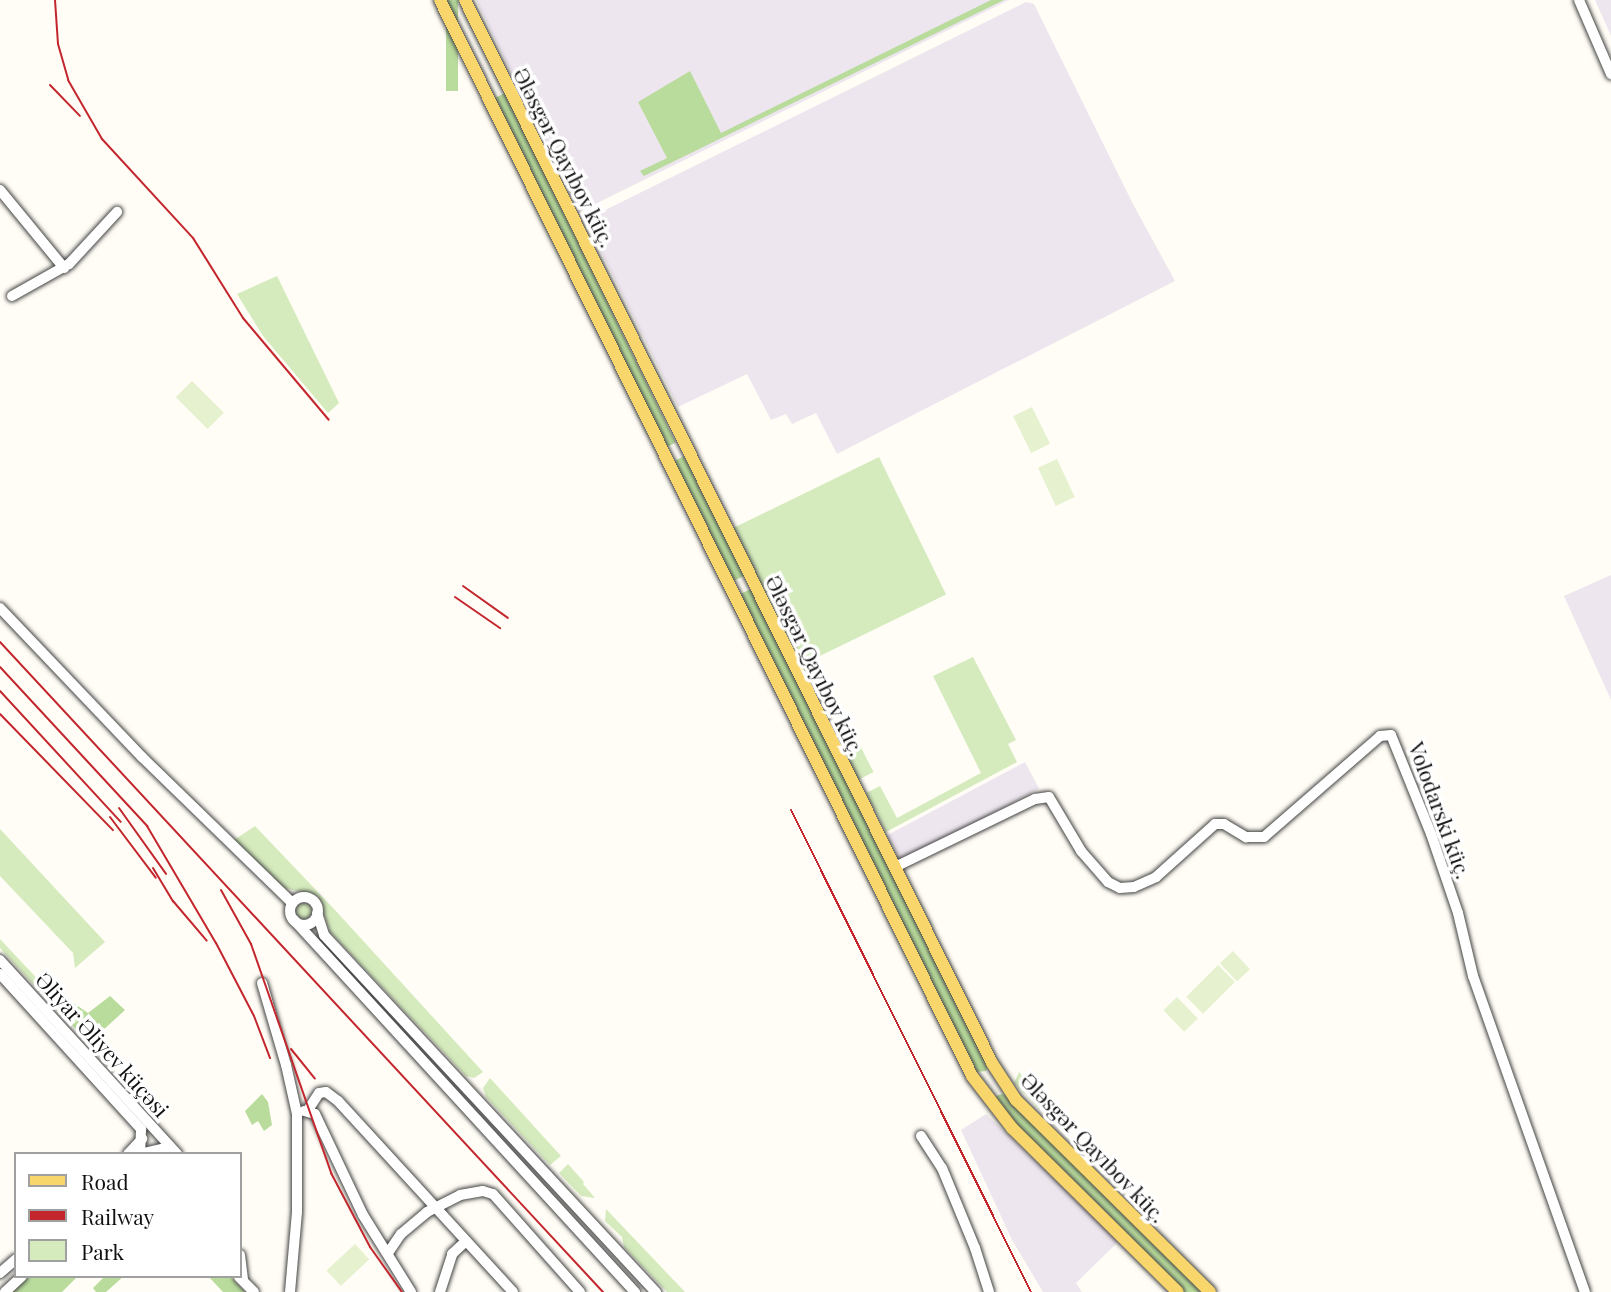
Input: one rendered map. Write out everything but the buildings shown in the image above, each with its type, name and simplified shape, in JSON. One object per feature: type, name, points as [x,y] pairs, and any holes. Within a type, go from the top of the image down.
[{"type":"main road","name":"Ələsgər Qayıbov küç.","points":[[440,0],[972,1076],[992,1107],[1178,1292]]},
{"type":"main road","name":"Ələsgər Qayıbov küç.","points":[[465,0],[995,1068],[1009,1091],[1210,1292]]},
{"type":"main road","points":[[485,92],[506,82]]},
{"type":"main road","points":[[666,457],[687,446]]},
{"type":"main road","points":[[731,589],[752,579]]},
{"type":"main road","points":[[972,1076],[987,1078],[995,1068]]},
{"type":"main road","points":[[992,1107],[990,1097],[993,1092],[1003,1088],[1009,1091]]},
{"type":"street","points":[[1579,0],[1611,74]]},
{"type":"street","points":[[0,190],[64,268]]},
{"type":"street","points":[[12,296],[64,268],[117,212]]},
{"type":"street","points":[[0,608],[142,757],[292,903]]},
{"type":"street","name":"Volodarski küç.","points":[[895,867],[1035,799],[1049,797],[1074,842],[1108,882],[1120,888],[1134,887],[1156,877],[1215,824],[1224,824],[1246,837],[1265,837],[1380,736],[1391,735],[1458,913],[1474,976],[1585,1292]]},
{"type":"street","points":[[635,1292],[294,920],[290,912],[292,903],[299,898],[309,898],[316,904],[324,935],[656,1292]]},
{"type":"street","points":[[294,920],[301,924],[310,923],[317,913]]},
{"type":"street","name":"Əliyar Əliyev küçəsi","points":[[0,960],[141,1129],[143,1138],[140,1152]]},
{"type":"street","name":"Əliyar Əliyev küçəsi","points":[[0,974],[40,1009],[173,1150]]},
{"type":"street","points":[[262,983],[297,1114],[297,1200],[290,1292]]},
{"type":"street","points":[[308,1111],[319,1093],[331,1095],[513,1292]]},
{"type":"street","points":[[297,1114],[308,1111],[315,1114],[350,1191],[411,1292]]},
{"type":"street","points":[[921,1136],[942,1168],[975,1248],[989,1292]]},
{"type":"street","points":[[130,1152],[143,1138]]},
{"type":"street","points":[[388,1253],[409,1226],[435,1207],[478,1191],[493,1194],[580,1292]]},
{"type":"street","points":[[440,1292],[452,1254],[466,1241]]},
{"type":"street","points":[[0,1273],[14,1261]]},
{"type":"street","points":[[5,1292],[20,1278]]},
{"type":"street","points":[[241,1278],[254,1292]]},
{"type":"shaded area","points":[[476,0],[1009,0],[579,212]]},
{"type":"shaded area","points":[[1595,0],[1611,0],[1611,36]]},
{"type":"shaded area","points":[[1026,2],[1034,4],[1133,204],[1175,281],[837,454],[816,413],[792,424],[786,414],[771,420],[747,374],[678,407],[585,220]]},
{"type":"shaded area","points":[[1611,575],[1611,700],[1564,596]]},
{"type":"shaded area","points":[[1025,762],[1039,788],[901,862],[887,835]]},
{"type":"shaded area","points":[[986,1114],[1119,1241],[1076,1283],[1082,1292],[1043,1292],[1012,1240],[961,1130]]},
{"type":"green space","points":[[446,0],[458,0],[458,91],[446,91]]},
{"type":"green space","points":[[991,0],[1004,0],[644,176],[640,171],[667,158],[638,102],[690,71],[721,133]]},
{"type":"green space","points":[[505,93],[676,443],[664,448],[493,99]]},
{"type":"green space","points":[[277,276],[339,403],[328,413],[263,336],[237,294]]},
{"type":"green space","points":[[192,381],[224,413],[208,429],[176,397]]},
{"type":"green space","points":[[1032,407],[1050,444],[1031,453],[1013,416]]},
{"type":"green space","points":[[684,456],[745,575],[733,581],[672,462]]},
{"type":"green space","points":[[879,457],[946,595],[798,667],[731,529]]},
{"type":"green space","points":[[1057,459],[1075,497],[1056,506],[1038,468]]},
{"type":"green space","points":[[751,589],[988,1066],[986,1071],[976,1072],[738,595]]},
{"type":"green space","points":[[973,657],[1016,740],[1008,744],[1017,762],[886,832],[866,793],[880,786],[897,818],[981,773],[933,676]]},
{"type":"green space","points":[[849,724],[874,772],[858,780],[834,732]]},
{"type":"green space","points":[[255,826],[483,1072],[474,1078],[466,1076],[330,932],[318,896],[284,888],[234,840]]},
{"type":"green space","points":[[0,829],[105,942],[75,968],[73,953],[0,876]]},
{"type":"green space","points":[[301,903],[307,903],[312,911],[310,917],[301,919],[296,914],[296,908]]},
{"type":"green space","points":[[0,939],[46,988],[43,995],[0,948]]},
{"type":"green space","points":[[1233,951],[1250,969],[1237,982],[1220,963]]},
{"type":"green space","points":[[1218,965],[1235,982],[1203,1014],[1186,997]]},
{"type":"green space","points":[[59,993],[88,1013],[110,996],[125,1010],[88,1044],[56,1006]]},
{"type":"green space","points":[[1177,997],[1198,1019],[1184,1032],[1163,1010]]},
{"type":"green space","points":[[1019,1072],[1043,1098],[1040,1110],[1014,1083]]},
{"type":"green space","points":[[490,1078],[561,1156],[550,1165],[486,1097],[483,1088]]},
{"type":"green space","points":[[262,1094],[268,1102],[272,1125],[264,1131],[258,1121],[252,1125],[245,1111]]},
{"type":"green space","points":[[1002,1094],[1202,1292],[1183,1292],[1009,1120],[996,1101],[996,1096]]},
{"type":"green space","points":[[568,1164],[595,1198],[581,1196],[559,1173]]},
{"type":"green space","points":[[606,1209],[685,1292],[667,1292],[624,1247],[622,1237],[605,1221]]},
{"type":"green space","points":[[355,1244],[369,1259],[341,1286],[326,1271]]},
{"type":"green space","points":[[27,1278],[76,1278],[62,1292],[12,1292]]},
{"type":"green space","points":[[103,1278],[122,1278],[106,1292],[96,1292],[93,1288]]},
{"type":"green space","points":[[210,1278],[232,1278],[245,1292],[223,1292]]},
{"type":"railway","points":[[55,0],[58,44],[68,80],[102,139],[193,238],[243,318],[329,420]]},
{"type":"railway","points":[[50,85],[80,116]]},
{"type":"railway","points":[[463,586],[508,618]]},
{"type":"railway","points":[[455,597],[500,628]]},
{"type":"railway","points":[[0,642],[603,1292]]},
{"type":"railway","points":[[0,667],[147,826],[216,943],[254,1016],[270,1058]]},
{"type":"railway","points":[[0,691],[121,822]]},
{"type":"railway","points":[[0,714],[113,830]]},
{"type":"railway","points":[[119,808],[166,874]]},
{"type":"railway","points":[[791,810],[1031,1292]]},
{"type":"railway","points":[[110,817],[156,878]]},
{"type":"railway","points":[[153,868],[173,901],[207,941]]},
{"type":"railway","points":[[221,890],[251,944],[331,1173],[370,1247],[402,1292]]},
{"type":"railway","points":[[291,1049],[315,1079]]}]
